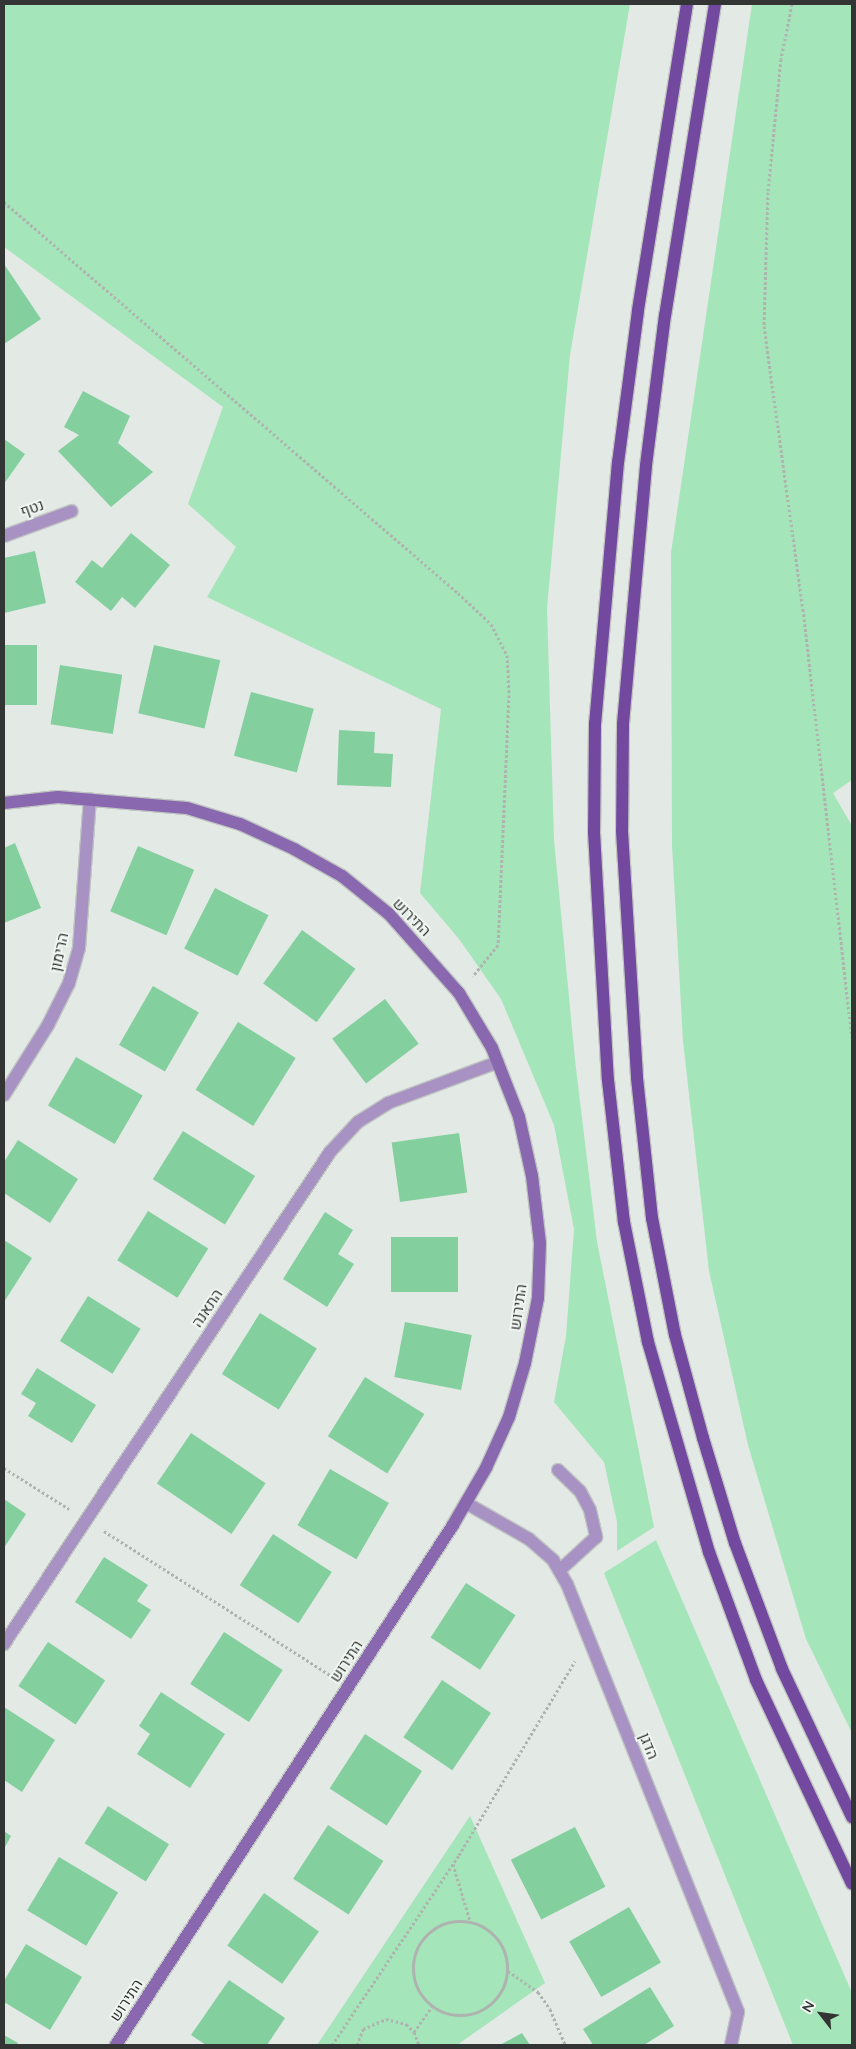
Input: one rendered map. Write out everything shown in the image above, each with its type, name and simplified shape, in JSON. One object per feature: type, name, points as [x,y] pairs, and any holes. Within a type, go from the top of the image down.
[{"type":"main road","points":[[687,4],[638,311],[619,453],[595,723],[594,832],[608,1080],[624,1222],[648,1342],[700,1526],[756,1680],[852,1884]]},
{"type":"main road","points":[[715,4],[664,325],[646,466],[623,724],[622,831],[637,1078],[652,1218],[675,1335],[703,1438],[735,1543],[782,1669],[852,1817]]},
{"type":"street","name":"נטף","points":[[4,536],[72,511]]},
{"type":"street","name":"התירוש","points":[[4,803],[58,797],[187,808],[240,824],[294,849],[342,876],[389,914],[459,993],[498,1062],[519,1117],[532,1176],[540,1244],[538,1298],[525,1363],[509,1417],[466,1503],[116,2045]]},
{"type":"street","name":"הרימון","points":[[4,1095],[48,1026],[69,982],[79,948],[90,799]]},
{"type":"street","name":"התאנה","points":[[4,1644],[330,1152],[358,1122],[388,1103],[498,1062]]},
{"type":"street","points":[[558,1470],[580,1491],[590,1510],[596,1537],[560,1570]]},
{"type":"street","name":"הדגן","points":[[466,1503],[529,1539],[553,1560],[560,1570],[738,2012],[731,2045]]},
{"type":"path","points":[[792,4],[781,59],[768,192],[764,326],[804,618],[852,1037]]},
{"type":"path","points":[[4,202],[458,593],[490,624],[507,655],[510,695],[498,945],[459,993]]},
{"type":"path","points":[[4,1468],[348,1687]]},
{"type":"path","points":[[332,2045],[453,1864],[589,1638]]},
{"type":"path","points":[[453,1864],[470,1921]]},
{"type":"path","points":[[453,1920],[470,1921],[485,1927],[498,1938],[506,1954],[508,1971],[505,1984],[497,1998],[484,2009],[462,2016],[446,2014],[432,2006],[420,1995],[414,1980],[414,1956],[420,1941],[432,1929],[453,1920]]},
{"type":"path","points":[[508,1971],[538,1992],[550,2010],[564,2045]]},
{"type":"path","points":[[414,2032],[432,2006]]},
{"type":"path","points":[[357,2045],[363,2029],[386,2019],[396,2019],[414,2032],[418,2045]]},
{"type":"green space","points":[[4,4],[630,4],[570,355],[547,608],[554,840],[575,1060],[597,1242],[654,1527],[617,1551],[617,1522],[604,1462],[554,1402],[566,1336],[574,1229],[554,1125],[501,999],[459,939],[420,893],[441,709],[207,597],[236,547],[188,504],[223,407],[4,247]]},
{"type":"green space","points":[[752,4],[852,4],[852,780],[833,793],[852,826],[852,1733],[806,1639],[748,1445],[709,1271],[683,1041],[672,845],[671,553]]},
{"type":"green space","points":[[656,1540],[852,1993],[852,2045],[793,2045],[604,1573]]},
{"type":"green space","points":[[470,1816],[545,1983],[457,2045],[317,2045]]},
{"type":"building","points":[[4,264],[41,319],[4,344]]},
{"type":"building","points":[[83,391],[130,416],[118,443],[153,472],[111,507],[58,451],[79,435],[64,427]]},
{"type":"building","points":[[4,439],[25,454],[4,484]]},
{"type":"building","points":[[131,533],[170,565],[135,608],[122,597],[111,611],[75,582],[92,560],[102,568]]},
{"type":"building","points":[[35,551],[46,603],[4,613],[4,558]]},
{"type":"building","points":[[4,645],[37,645],[37,705],[4,705]]},
{"type":"building","points":[[154,645],[220,660],[205,729],[138,713]]},
{"type":"building","points":[[60,665],[122,675],[113,734],[51,724]]},
{"type":"building","points":[[251,692],[314,709],[297,773],[234,756]]},
{"type":"building","points":[[339,730],[375,732],[374,753],[393,754],[391,787],[337,785]]},
{"type":"building","points":[[15,843],[41,908],[4,923],[4,848]]},
{"type":"building","points":[[138,846],[194,870],[166,935],[110,911]]},
{"type":"building","points":[[215,888],[268,915],[238,976],[184,949]]},
{"type":"building","points":[[302,930],[355,969],[317,1022],[263,983]]},
{"type":"building","points":[[153,986],[199,1012],[165,1071],[119,1045]]},
{"type":"building","points":[[385,999],[419,1044],[366,1083],[332,1039]]},
{"type":"building","points":[[238,1022],[296,1058],[253,1126],[196,1090]]},
{"type":"building","points":[[76,1057],[143,1096],[115,1144],[48,1105]]},
{"type":"building","points":[[183,1131],[255,1176],[225,1224],[153,1179]]},
{"type":"building","points":[[459,1133],[467,1192],[400,1202],[392,1142]]},
{"type":"building","points":[[18,1140],[78,1179],[50,1223],[4,1193],[4,1162]]},
{"type":"building","points":[[148,1211],[208,1249],[177,1298],[117,1260]]},
{"type":"building","points":[[325,1212],[353,1230],[338,1254],[354,1264],[327,1307],[283,1279]]},
{"type":"building","points":[[391,1237],[458,1237],[458,1292],[391,1292]]},
{"type":"building","points":[[4,1240],[32,1258],[4,1302]]},
{"type":"building","points":[[88,1296],[141,1329],[112,1374],[60,1341]]},
{"type":"building","points":[[260,1313],[317,1349],[279,1410],[222,1374]]},
{"type":"building","points":[[405,1322],[472,1335],[461,1390],[394,1377]]},
{"type":"building","points":[[37,1368],[96,1405],[72,1443],[28,1416],[36,1403],[21,1394]]},
{"type":"building","points":[[365,1377],[424,1414],[387,1473],[328,1436]]},
{"type":"building","points":[[191,1433],[266,1483],[232,1534],[157,1484]]},
{"type":"building","points":[[330,1469],[389,1503],[356,1559],[298,1525]]},
{"type":"building","points":[[4,1499],[26,1514],[4,1548]]},
{"type":"building","points":[[273,1534],[332,1572],[298,1623],[240,1585]]},
{"type":"building","points":[[104,1557],[148,1585],[137,1601],[151,1610],[131,1639],[75,1602]]},
{"type":"building","points":[[466,1583],[515,1615],[480,1670],[431,1638]]},
{"type":"building","points":[[224,1632],[283,1670],[249,1722],[190,1684]]},
{"type":"building","points":[[48,1642],[105,1681],[76,1725],[18,1686]]},
{"type":"building","points":[[442,1680],[491,1713],[452,1770],[403,1737]]},
{"type":"building","points":[[161,1692],[225,1734],[190,1788],[137,1754],[150,1734],[139,1726]]},
{"type":"building","points":[[4,1707],[55,1740],[22,1792],[4,1780]]},
{"type":"building","points":[[365,1734],[422,1771],[387,1826],[330,1789]]},
{"type":"building","points":[[108,1806],[169,1844],[146,1881],[85,1843]]},
{"type":"building","points":[[328,1825],[383,1861],[348,1915],[293,1879]]},
{"type":"building","points":[[575,1827],[605,1887],[541,1919],[511,1860]]},
{"type":"building","points":[[4,1831],[11,1836],[4,1849]]},
{"type":"building","points":[[59,1857],[118,1893],[86,1946],[27,1910]]},
{"type":"building","points":[[264,1893],[319,1931],[282,1984],[227,1945]]},
{"type":"building","points":[[629,1907],[661,1962],[601,1997],[569,1941]]},
{"type":"building","points":[[26,1944],[82,1977],[50,2030],[4,2002],[4,1981]]},
{"type":"building","points":[[229,1980],[285,2018],[267,2045],[206,2045],[191,2035]]},
{"type":"building","points":[[650,1987],[674,2026],[644,2045],[593,2045],[583,2029]]},
{"type":"building","points":[[522,2033],[530,2045],[500,2045]]},
{"type":"building","points":[[4,2035],[18,2043],[16,2045],[4,2045]]}]
